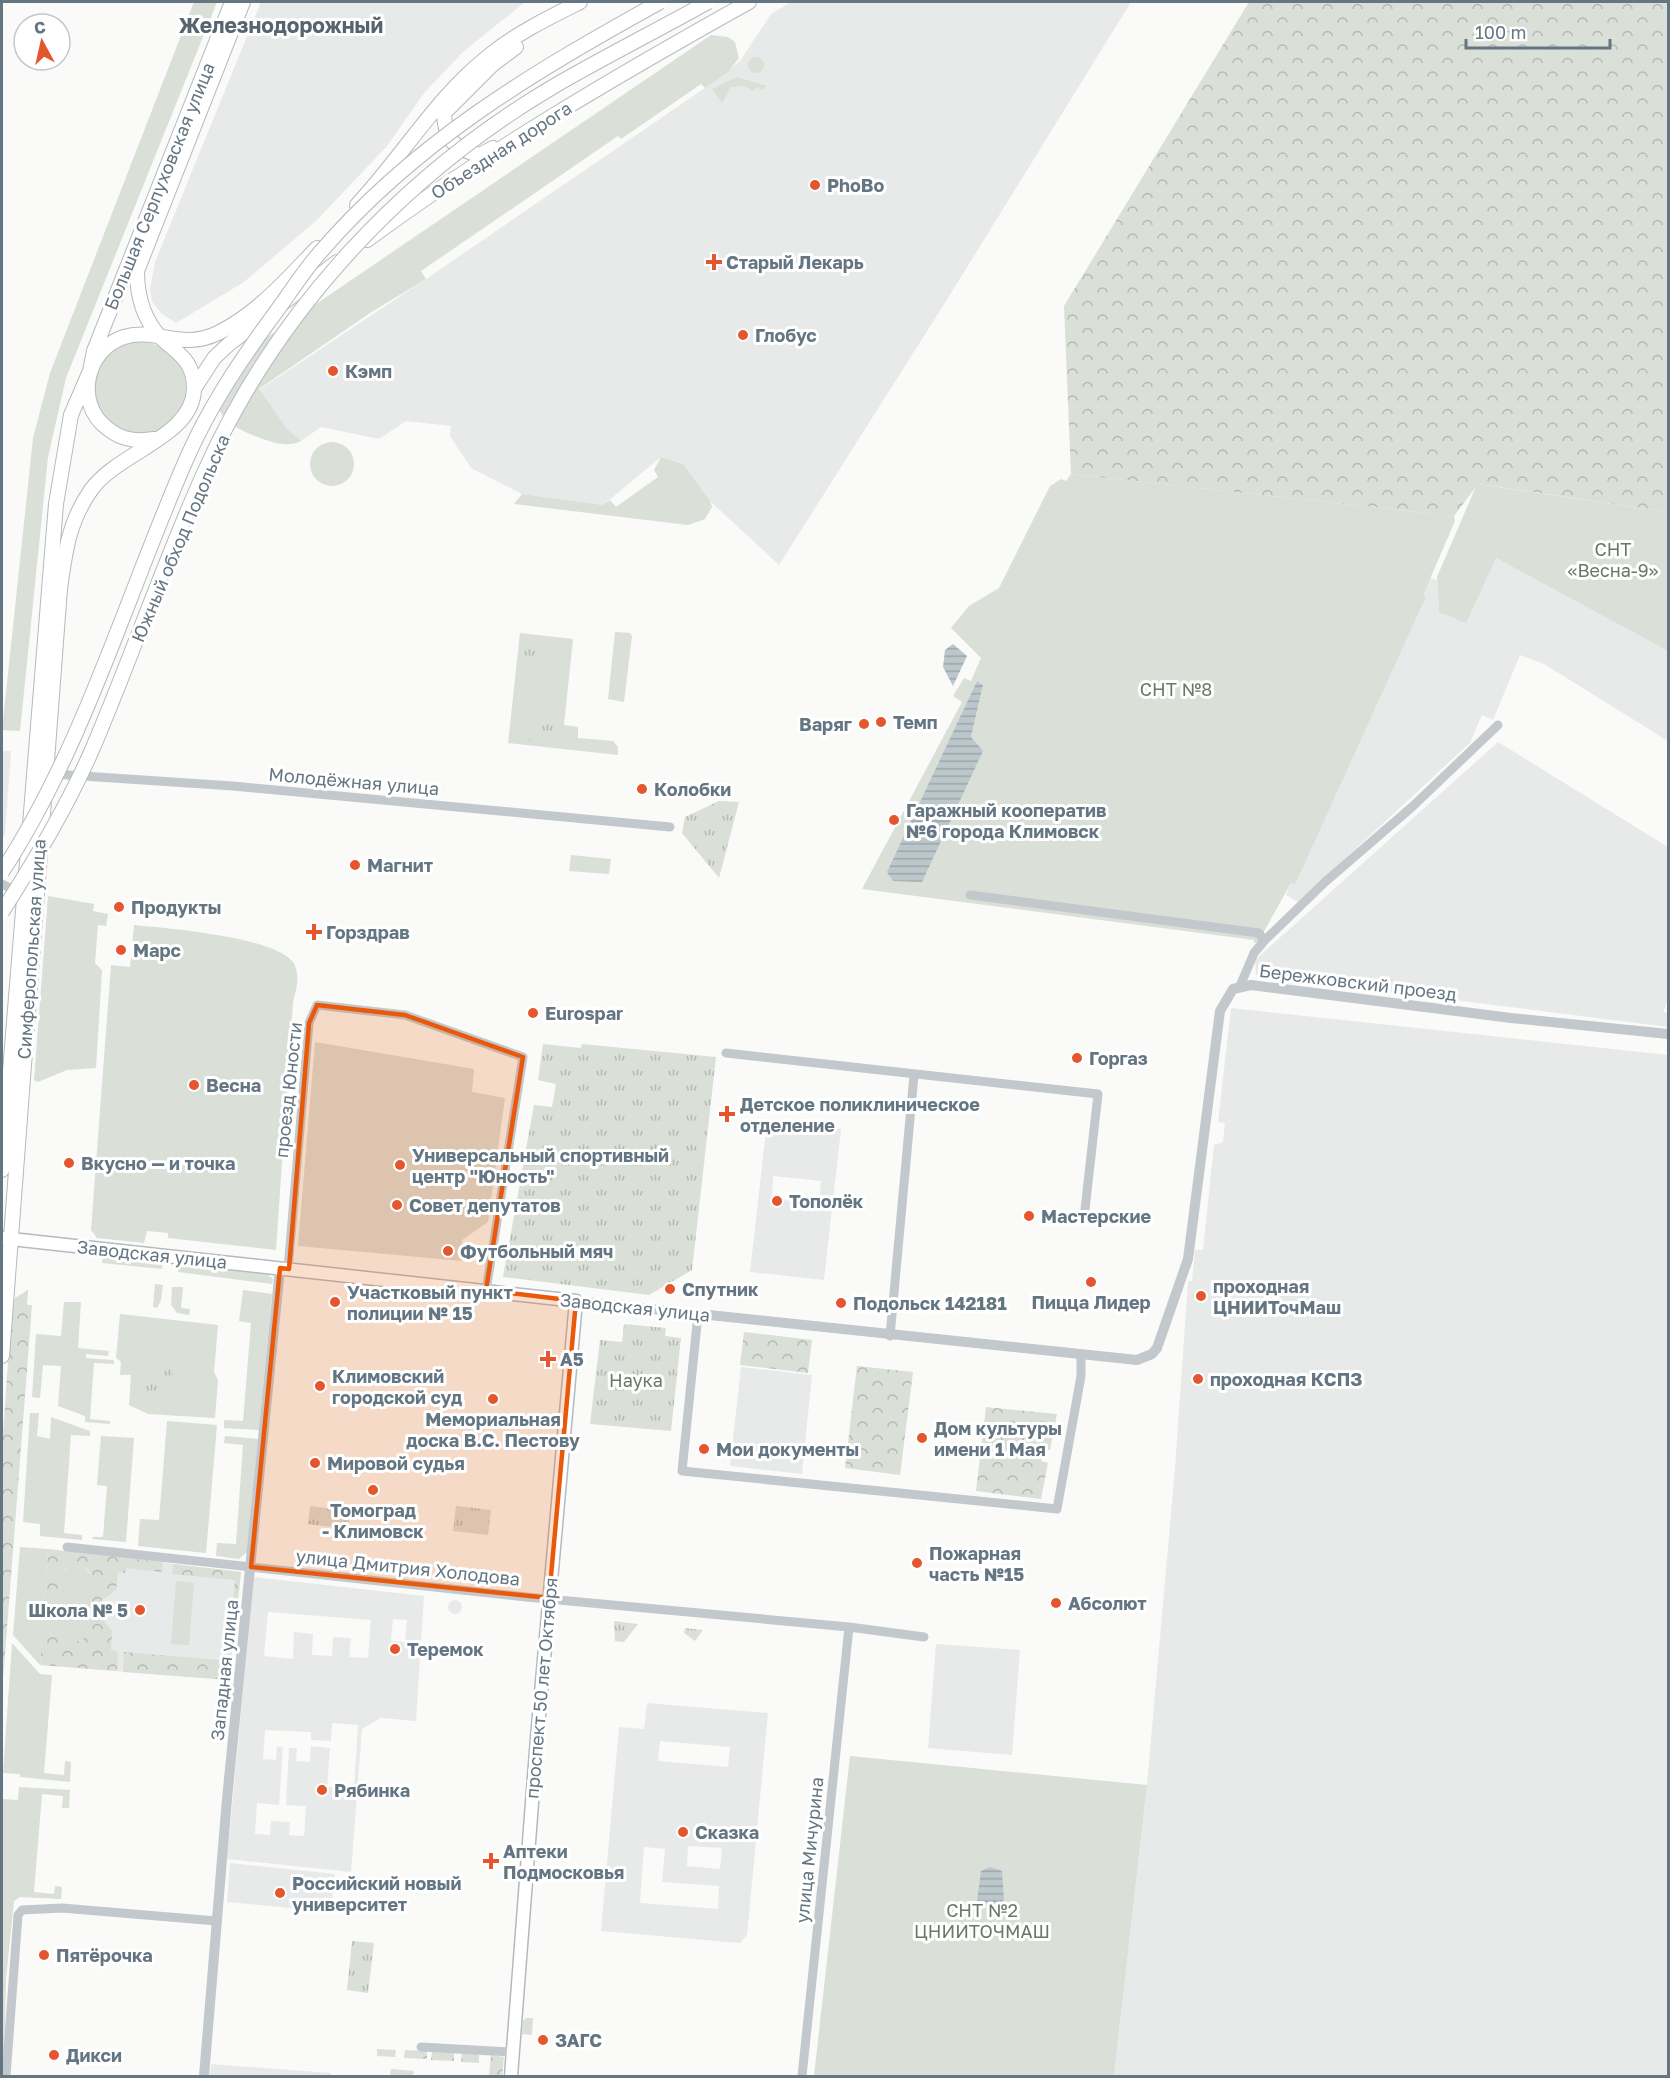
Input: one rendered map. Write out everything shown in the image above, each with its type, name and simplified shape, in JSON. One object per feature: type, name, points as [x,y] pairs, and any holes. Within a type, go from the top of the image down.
[{"type":"main road","name":"Большая Серпуховская улица","points":[[90,371],[94,351],[232,2]]},
{"type":"main road","name":"Большая Серпуховская улица","points":[[162,339],[140,304],[137,271],[243,2]]},
{"type":"main road","name":"Южный обход Подольска","points":[[2,872],[22,840],[68,751],[187,458],[225,382],[316,256],[375,194],[445,134],[543,67],[660,2]]},
{"type":"main road","name":"Южный обход Подольска","points":[[2,912],[42,849],[91,752],[205,471],[244,396],[322,284],[362,238],[405,196],[480,136],[555,86],[708,2]]},
{"type":"main road","name":"Объездная дорога","points":[[194,389],[214,358],[265,316],[404,213],[596,88],[749,2]]},
{"type":"main road","points":[[162,339],[173,345],[186,359],[193,377],[194,389],[187,415],[173,429],[156,439],[127,439],[102,425],[88,400],[90,371],[95,360],[113,342],[137,334],[162,339],[198,340],[215,335],[239,322],[270,297],[380,181],[452,91],[490,54],[576,4]]},
{"type":"main road","points":[[546,120],[480,155],[456,148],[448,139],[444,113],[492,65],[576,4]]},
{"type":"main road","name":"Симферопольская улица","points":[[2,1356],[6,1239],[40,773],[56,504],[71,415],[90,371]]},
{"type":"main road","name":"Симферопольская улица","points":[[2,1167],[25,892],[66,543],[76,513],[92,488],[108,471],[156,439]]},
{"type":"main road","name":"Заводская улица","points":[[6,1239],[576,1301]]},
{"type":"main road","name":"проспект 50 лет Октября","points":[[511,2076],[549,1598],[576,1301]]},
{"type":"street","points":[[1240,986],[1254,953],[1264,941],[1325,882],[1412,807],[1498,725]]},
{"type":"street","name":"Молодёжная улица","points":[[40,773],[233,786],[670,827]]},
{"type":"street","points":[[2,884],[16,891],[25,892]]},
{"type":"street","points":[[970,895],[1215,926],[1259,933],[1264,941]]},
{"type":"street","name":"Бережковский проезд","points":[[1190,1245],[1220,1011],[1227,995],[1240,986],[1668,1034]]},
{"type":"street","name":"проезд Юности","points":[[284,1268],[309,1023],[317,1005],[405,1015],[523,1057],[486,1291]]},
{"type":"street","points":[[726,1053],[1098,1094],[1083,1218]]},
{"type":"street","points":[[890,1336],[914,1075]]},
{"type":"street","name":"Заводская улица","points":[[576,1301],[890,1336],[1137,1360],[1152,1354],[1157,1348],[1188,1259],[1190,1245]]},
{"type":"street","name":"Западная улица","points":[[204,2076],[250,1567],[284,1268]]},
{"type":"street","points":[[698,1314],[682,1471],[758,1481],[1057,1509],[1081,1376],[1082,1356]]},
{"type":"street","name":"улица Дмитрия Холодова","points":[[67,1547],[849,1627],[924,1637]]},
{"type":"street","name":"улица Мичурина","points":[[802,2076],[849,1627]]},
{"type":"street","points":[[6,2076],[18,1915],[22,1910],[62,1908],[217,1921]]},
{"type":"street","points":[[421,2047],[512,2052]]},
{"type":"highlighted area","points":[[317,1005],[405,1015],[523,1057],[486,1290],[576,1301],[549,1598],[251,1567],[280,1268],[289,1269],[309,1023]]},
{"type":"shaded area","points":[[261,2],[525,2],[463,52],[424,93],[387,146],[317,220],[244,282],[176,323],[162,314],[152,302],[150,289],[155,262]]},
{"type":"shaded area","points":[[791,2],[1131,2],[779,565],[710,501],[683,464],[661,457],[603,505],[522,494],[471,468],[450,436],[451,426],[406,421],[379,439],[321,427],[301,441],[288,431],[259,390],[705,88],[740,61],[771,14]]},
{"type":"shaded area","points":[[1496,558],[1668,651],[1668,741],[1544,664],[1520,655],[1493,720],[1482,715],[1470,743],[1298,902],[1286,895],[1291,883],[1295,885],[1426,597],[1422,595],[1430,578],[1437,580],[1439,612]]},
{"type":"shaded area","points":[[953,644],[967,656],[953,686],[943,667],[945,650]]},
{"type":"shaded area","points":[[977,681],[983,685],[971,737],[983,751],[922,882],[893,881],[887,872]]},
{"type":"shaded area","points":[[1498,742],[1668,847],[1668,1000],[1663,1012],[1668,1013],[1668,1027],[1256,975],[1255,960]]},
{"type":"shaded area","points":[[2,751],[11,751],[5,834],[2,840]]},
{"type":"shaded area","points":[[1231,1008],[1668,1055],[1668,2076],[1114,2076],[1147,1785],[1175,1468],[1188,1281],[1192,1281],[1195,1250],[1203,1250],[1214,1145],[1223,1142],[1225,1123],[1218,1122]]},
{"type":"shaded area","name":"Тополёк","points":[[767,1122],[841,1129],[824,1280],[750,1272]],"holes":[[[773,1176],[821,1181],[819,1204],[772,1198]]]},
{"type":"shaded area","points":[[741,1367],[812,1375],[802,1474],[730,1466]]},
{"type":"shaded area","name":"Школа № 5","points":[[48,1549],[241,1572],[229,1680],[40,1665]]},
{"type":"shaded area","points":[[254,1577],[424,1596],[416,1721],[381,1718],[362,1729],[351,1872],[227,1859]],"holes":[[[268,1612],[371,1620],[368,1658],[349,1657],[351,1638],[333,1637],[332,1656],[312,1655],[313,1634],[294,1632],[293,1659],[264,1656]],[[393,1619],[407,1620],[405,1642],[391,1641]],[[332,1723],[358,1725],[354,1789],[327,1787],[330,1748],[311,1746],[310,1762],[296,1761],[297,1748],[289,1748],[286,1805],[306,1806],[304,1836],[289,1835],[290,1822],[271,1821],[270,1835],[255,1834],[257,1803],[279,1805],[283,1747],[277,1747],[276,1760],[263,1759],[265,1730],[311,1732],[311,1740],[331,1741]]]},
{"type":"shaded area","points":[[455,1600],[460,1602],[462,1607],[460,1612],[455,1614],[450,1612],[448,1607],[450,1602]]},
{"type":"shaded area","points":[[936,1644],[1020,1650],[1012,1755],[928,1748]]},
{"type":"shaded area","name":"Сказка","points":[[647,1703],[768,1713],[747,1935],[740,1943],[601,1931],[619,1727],[644,1729]],"holes":[[[660,1741],[730,1747],[728,1767],[658,1761]],[[688,1846],[722,1848],[720,1869],[687,1866]],[[644,1847],[665,1849],[662,1882],[719,1886],[718,1909],[640,1903]]]},
{"type":"shaded area","name":"Российский новый университет","points":[[230,1863],[335,1874],[331,1912],[227,1902]]},
{"type":"shaded area","points":[[990,1867],[1002,1871],[1004,1900],[997,1907],[977,1901],[981,1871]]},
{"type":"shaded area","points":[[211,2064],[331,2073],[331,2076],[210,2076]]},
{"type":"green space","points":[[194,2],[217,2],[66,378],[48,457],[20,731],[2,730],[33,438],[50,373]]},
{"type":"green space","points":[[1249,2],[1668,2],[1668,512],[1478,484],[1454,516],[1071,474],[1064,306]]},
{"type":"green space","points":[[711,35],[728,37],[735,42],[739,58],[728,72],[705,88],[701,84],[621,139],[618,136],[421,271],[426,279],[370,313],[259,389],[288,430],[301,441],[284,444],[267,440],[241,430],[223,416],[218,407],[218,387],[231,362]]},
{"type":"green space","points":[[756,57],[764,65],[756,73],[748,65]]},
{"type":"green space","points":[[737,77],[767,86],[762,90],[758,87],[752,91],[745,86],[731,87],[722,103],[712,89]]},
{"type":"green space","points":[[140,342],[158,345],[173,355],[183,370],[186,388],[183,406],[173,421],[158,431],[140,434],[122,431],[107,421],[97,406],[94,388],[97,370],[107,355],[122,345]]},
{"type":"green space","points":[[332,442],[347,449],[354,464],[347,479],[332,486],[317,479],[310,464],[317,449]]},
{"type":"green space","points":[[661,457],[683,464],[710,501],[712,507],[705,519],[688,525],[514,504],[522,494],[603,505],[610,500],[616,507],[658,477],[654,470]]},
{"type":"green space","name":"СНТ №8","points":[[1071,474],[1454,516],[1455,521],[1423,595],[1426,597],[1295,885],[1291,883],[1258,942],[862,889],[962,702],[953,696],[964,678],[971,681],[981,658],[951,628],[969,606],[999,588],[1050,486],[1061,479],[1066,481]],"holes":[[[977,681],[983,685],[971,737],[893,881],[888,872]]]},
{"type":"green space","name":"СНТ «Весна-9»","points":[[1477,484],[1668,512],[1668,651],[1496,558],[1466,623],[1439,612],[1437,577]]},
{"type":"green space","points":[[615,632],[630,633],[632,636],[624,702],[608,699]]},
{"type":"green space","points":[[520,633],[573,639],[564,725],[578,727],[578,738],[613,741],[618,747],[618,755],[508,743]]},
{"type":"green space","points":[[523,641],[553,645],[550,664],[521,661]]},
{"type":"green space","points":[[529,721],[558,724],[556,743],[527,740]]},
{"type":"green space","points":[[719,801],[739,802],[719,878],[682,833],[685,817]]},
{"type":"green space","points":[[571,855],[611,859],[609,874],[569,871]]},
{"type":"green space","points":[[48,896],[94,904],[93,911],[108,914],[106,926],[98,925],[95,963],[102,970],[96,1068],[67,1070],[38,1082],[34,1080]]},
{"type":"green space","name":"Весна","points":[[134,925],[247,941],[286,956],[295,966],[297,980],[293,1002],[276,1250],[168,1238],[168,1233],[147,1231],[144,1243],[97,1238],[91,1230],[111,965],[130,967]]},
{"type":"green space","name":"Универсальный спортивный центр \"Юность\"","points":[[315,1042],[474,1069],[472,1092],[505,1098],[488,1222],[462,1240],[462,1261],[298,1246]]},
{"type":"green space","points":[[543,1044],[581,1048],[582,1044],[716,1057],[692,1270],[649,1295],[503,1277],[534,1105],[552,1107],[556,1084],[538,1080]]},
{"type":"green space","points":[[103,1255],[163,1261],[162,1269],[102,1263]]},
{"type":"green space","points":[[178,1264],[268,1275],[273,1279],[272,1284],[178,1272]]},
{"type":"green space","points":[[155,1284],[163,1285],[161,1300],[157,1308],[153,1307]]},
{"type":"green space","points":[[172,1287],[183,1287],[181,1308],[190,1309],[189,1315],[177,1313],[171,1305]]},
{"type":"green space","points":[[28,1290],[27,1305],[32,1305],[2,1693],[2,1448],[12,1305],[15,1298]]},
{"type":"green space","points":[[243,1290],[272,1294],[259,1430],[224,1428],[224,1420],[243,1421],[251,1323],[239,1321]]},
{"type":"green space","points":[[64,1302],[81,1302],[78,1348],[109,1351],[108,1356],[86,1354],[86,1358],[114,1360],[114,1364],[94,1363],[90,1419],[110,1421],[110,1424],[85,1422],[85,1416],[58,1406],[61,1366],[43,1365],[40,1398],[32,1397],[36,1334],[61,1336]]},
{"type":"green space","points":[[120,1314],[218,1325],[214,1372],[218,1380],[215,1418],[148,1414],[129,1405],[131,1375],[120,1375],[121,1362],[116,1358]]},
{"type":"green space","name":"Наука","points":[[624,1324],[666,1328],[665,1336],[681,1338],[671,1431],[590,1424],[600,1340],[622,1342]]},
{"type":"green space","points":[[744,1332],[812,1340],[808,1373],[740,1365]]},
{"type":"green space","points":[[139,1365],[173,1367],[171,1399],[137,1397]]},
{"type":"green space","points":[[857,1366],[913,1372],[900,1475],[845,1468]]},
{"type":"green space","points":[[986,1407],[1057,1414],[1050,1450],[1043,1450],[1041,1461],[1048,1463],[1041,1499],[976,1491]]},
{"type":"green space","points":[[30,1413],[39,1413],[37,1436],[50,1439],[51,1417],[90,1431],[90,1436],[71,1435],[64,1533],[82,1535],[82,1540],[40,1536],[40,1524],[23,1522]]},
{"type":"green space","points":[[167,1421],[217,1425],[206,1553],[138,1546],[140,1519],[159,1520]]},
{"type":"green space","points":[[101,1436],[134,1438],[126,1542],[92,1539],[103,1537],[107,1486],[97,1485]]},
{"type":"green space","points":[[225,1436],[258,1439],[247,1552],[239,1559],[216,1556],[217,1543],[236,1544],[243,1445],[224,1443]]},
{"type":"green space","points":[[310,1506],[350,1511],[348,1529],[308,1524]]},
{"type":"green space","points":[[456,1506],[491,1510],[488,1535],[453,1531]]},
{"type":"green space","points":[[20,1547],[48,1549],[40,1665],[13,1635]]},
{"type":"green space","points":[[48,1549],[163,1562],[162,1572],[126,1568],[125,1573],[118,1572],[116,1590],[102,1600],[101,1617],[112,1631],[111,1650],[118,1652],[117,1671],[40,1665]],"holes":[[[79,1566],[88,1569],[93,1577],[87,1633],[82,1641],[63,1641],[55,1631],[61,1574],[67,1567]]]},
{"type":"green space","points":[[173,1564],[241,1572],[233,1648],[229,1648],[235,1580],[172,1574]]},
{"type":"green space","points":[[70,1566],[83,1567],[93,1577],[87,1633],[83,1640],[74,1642],[63,1641],[55,1631],[61,1574]]},
{"type":"green space","points":[[176,1581],[194,1583],[189,1645],[171,1644]]},
{"type":"green space","points":[[614,1621],[638,1624],[624,1642],[615,1641]]},
{"type":"green space","points":[[685,1628],[703,1630],[695,1641],[684,1633]]},
{"type":"green space","points":[[12,1643],[40,1674],[52,1675],[44,1773],[64,1775],[65,1761],[71,1762],[70,1782],[3,1773]]},
{"type":"green space","points":[[124,1652],[231,1661],[229,1680],[123,1672]]},
{"type":"green space","name":"СНТ №2 ЦНИИТОЧМАШ","points":[[850,1756],[1147,1785],[1114,2076],[814,2076]]},
{"type":"green space","points":[[19,1787],[70,1790],[69,1808],[62,1808],[63,1796],[42,1794],[34,1892],[54,1894],[55,1886],[62,1887],[61,1899],[20,1897],[14,1901],[6,1979],[4,2059],[2,2059],[2,1799],[18,1800]]},
{"type":"green space","points":[[352,1941],[374,1943],[368,1993],[347,1990]]},
{"type":"green space","points":[[526,2018],[533,2018],[532,2035],[522,2034],[523,2021]]},
{"type":"green space","points":[[377,2049],[396,2050],[395,2057],[377,2056]]},
{"type":"green space","points":[[405,2050],[427,2051],[427,2059],[404,2058]]},
{"type":"green space","points":[[432,2052],[454,2053],[454,2061],[431,2060]]},
{"type":"green space","points":[[462,2053],[479,2054],[479,2063],[461,2062]]},
{"type":"green space","points":[[491,2055],[504,2057],[502,2076],[489,2076]]},
{"type":"green space","points":[[391,2069],[414,2071],[413,2076],[390,2076]]},
{"type":"place","name":"PhoBo","points":[[815,185]]},
{"type":"place","name":"Старый Лекарь","points":[[714,262]]},
{"type":"place","name":"Глобус","points":[[743,335]]},
{"type":"place","name":"Кэмп","points":[[333,371]]},
{"type":"place","name":"Темп","points":[[881,722]]},
{"type":"place","name":"Варяг","points":[[864,724]]},
{"type":"place","name":"Колобки","points":[[642,789]]},
{"type":"place","name":"Гаражный кооператив №6 города Климовск","points":[[894,820]]},
{"type":"place","name":"Магнит","points":[[355,865]]},
{"type":"place","name":"Продукты","points":[[119,907]]},
{"type":"place","name":"Горздрав","points":[[314,932]]},
{"type":"place","name":"Марс","points":[[121,950]]},
{"type":"place","name":"Eurospar","points":[[533,1013]]},
{"type":"place","name":"Горгаз","points":[[1077,1058]]},
{"type":"place","name":"Весна","points":[[194,1085]]},
{"type":"place","name":"Детское поликлиническое отделение","points":[[727,1114]]},
{"type":"place","name":"Вкусно — и точка","points":[[69,1163]]},
{"type":"place","name":"Универсальный спортивный центр \"Юность\"","points":[[400,1165]]},
{"type":"place","name":"Тополёк","points":[[777,1201]]},
{"type":"place","name":"Совет депутатов","points":[[397,1205]]},
{"type":"place","name":"Мастерские","points":[[1029,1216]]},
{"type":"place","name":"Футбольный мяч","points":[[448,1251]]},
{"type":"place","name":"Пицца Лидер","points":[[1091,1282]]},
{"type":"place","name":"Спутник","points":[[670,1289]]},
{"type":"place","name":"проходная ЦНИИТочМаш","points":[[1201,1296]]},
{"type":"place","name":"Участковый пункт полиции № 15","points":[[335,1302]]},
{"type":"place","name":"Подольск 142181","points":[[841,1303]]},
{"type":"place","name":"А5","points":[[548,1359]]},
{"type":"place","name":"проходная КСПЗ","points":[[1198,1379]]},
{"type":"place","name":"Климовский городской суд","points":[[320,1386]]},
{"type":"place","name":"Мемориальная доска В.С. Пестову","points":[[493,1399]]},
{"type":"place","name":"Дом культуры имени 1 Мая","points":[[922,1438]]},
{"type":"place","name":"Мои документы","points":[[704,1449]]},
{"type":"place","name":"Мировой судья","points":[[315,1463]]},
{"type":"place","name":"Томоград - Климовск","points":[[373,1490]]},
{"type":"place","name":"Пожарная часть №15","points":[[917,1563]]},
{"type":"place","name":"Абсолют","points":[[1056,1603]]},
{"type":"place","name":"Школа № 5","points":[[140,1610]]},
{"type":"place","name":"Теремок","points":[[395,1649]]},
{"type":"place","name":"Рябинка","points":[[322,1790]]},
{"type":"place","name":"Сказка","points":[[683,1832]]},
{"type":"place","name":"Аптеки Подмосковья","points":[[491,1861]]},
{"type":"place","name":"Российский новый университет","points":[[280,1893]]},
{"type":"place","name":"Пятёрочка","points":[[44,1955]]},
{"type":"place","name":"ЗАГС","points":[[543,2040]]},
{"type":"place","name":"Дикси","points":[[54,2055]]},
{"type":"district","name":"Железнодорожный","points":[[281,25]]}]
